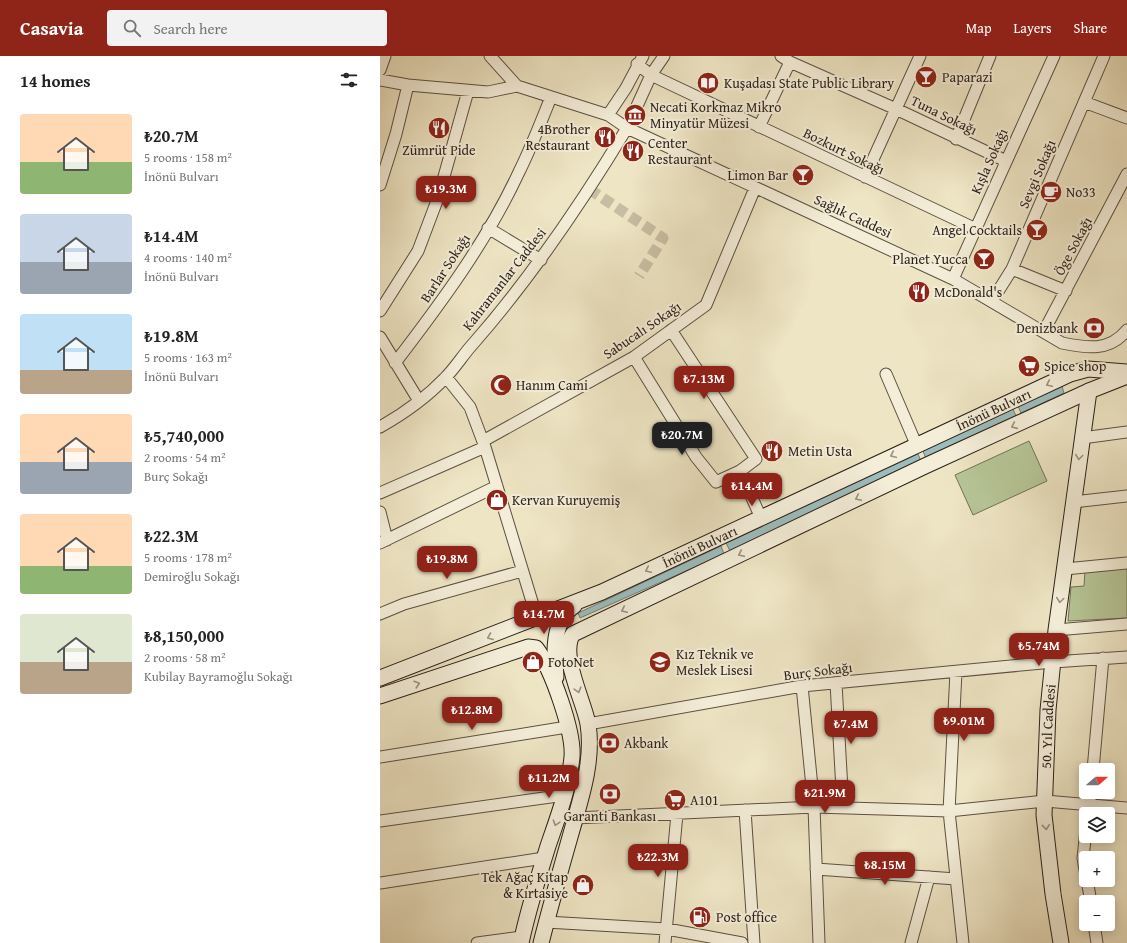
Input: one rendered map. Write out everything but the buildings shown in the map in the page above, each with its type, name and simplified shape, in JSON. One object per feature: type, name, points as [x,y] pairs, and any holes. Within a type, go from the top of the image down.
[{"type":"main road","name":"İnönü Bulvarı","points":[[382,674],[580,602],[916,444],[1070,374],[1088,369],[1127,372]]},
{"type":"main road","name":"İnönü Bulvarı","points":[[588,724],[570,663],[568,648],[570,638],[580,630],[925,466],[1089,391],[1127,376]]},
{"type":"main road","name":"50. Yıl Caddesi","points":[[1061,943],[1053,894],[1044,815],[1048,710],[1056,630],[1089,391]]},
{"type":"main road","points":[[522,940],[544,858],[565,795],[572,756],[558,688],[554,650],[559,627],[567,610],[580,602]]},
{"type":"main road","points":[[380,696],[528,647],[536,648],[541,654],[558,688]]},
{"type":"main road","points":[[541,943],[590,761],[588,724]]},
{"type":"street","points":[[380,70],[385,56]]},
{"type":"street","points":[[490,56],[517,86]]},
{"type":"street","points":[[637,106],[652,75],[664,56]]},
{"type":"street","name":"Tuna Sokağı","points":[[781,56],[790,62],[896,109],[1006,161]]},
{"type":"street","points":[[865,177],[920,56]]},
{"type":"street","points":[[956,138],[990,56]]},
{"type":"street","name":"Kışla Sokağı","points":[[953,279],[1054,56]]},
{"type":"street","name":"Sevgi Sokağı","points":[[992,301],[1012,269],[1104,56]]},
{"type":"street","points":[[608,116],[626,88],[640,60]]},
{"type":"street","name":"Bozkurt Sokağı","points":[[640,60],[652,75],[976,230]]},
{"type":"street","points":[[759,127],[790,62]]},
{"type":"street","points":[[380,80],[408,86],[488,92],[517,86]]},
{"type":"street","points":[[380,185],[396,134],[408,86]]},
{"type":"street","name":"Sağlık Caddesi","points":[[517,86],[608,116],[628,125],[756,188],[953,279],[1044,331],[1062,343],[1082,347],[1109,346],[1125,332]]},
{"type":"street","points":[[381,308],[418,251],[438,198],[468,91]]},
{"type":"street","name":"Barlar Sokağı","points":[[395,363],[443,301],[488,228],[519,173],[551,97]]},
{"type":"street","points":[[1084,102],[1127,118]]},
{"type":"street","name":"Kahramanlar Caddesi","points":[[380,427],[419,401],[446,377],[502,311],[541,260],[600,173],[628,125]]},
{"type":"street","name":"Öge Sokağı","points":[[1044,331],[1127,174]]},
{"type":"street","name":"Sabucalı Sokağı","points":[[380,493],[484,444],[634,356],[706,305],[756,188]]},
{"type":"street","points":[[488,228],[541,260]]},
{"type":"street","points":[[1012,269],[1066,291]]},
{"type":"street","points":[[634,356],[696,457],[716,482],[740,471],[756,459],[671,330]]},
{"type":"street","points":[[1125,332],[1127,346]]},
{"type":"street","points":[[380,337],[419,401]]},
{"type":"street","points":[[886,374],[916,444]]},
{"type":"street","points":[[446,377],[470,407],[484,444],[537,618]]},
{"type":"street","points":[[1082,438],[1127,432]]},
{"type":"street","points":[[740,471],[761,518]]},
{"type":"street","points":[[380,512],[384,542],[497,486]]},
{"type":"street","points":[[1073,502],[1127,496]]},
{"type":"street","points":[[1064,569],[1127,563]]},
{"type":"street","points":[[380,614],[404,604],[522,570]]},
{"type":"street","points":[[1056,630],[1127,624]]},
{"type":"street","name":"Burç Sokağı","points":[[588,724],[802,686],[1053,662],[1127,657]]},
{"type":"street","points":[[1094,763],[1103,658]]},
{"type":"street","points":[[956,672],[949,811],[963,943]]},
{"type":"street","points":[[836,683],[843,808]]},
{"type":"street","points":[[802,686],[814,807],[819,943]]},
{"type":"street","points":[[380,757],[567,727]]},
{"type":"street","points":[[380,820],[565,795]]},
{"type":"street","points":[[575,818],[814,807],[949,811],[1045,802],[1079,807]]},
{"type":"street","points":[[1115,808],[1127,808]]},
{"type":"street","points":[[745,810],[754,943]]},
{"type":"street","points":[[664,943],[677,814]]},
{"type":"street","points":[[380,883],[544,858]]},
{"type":"street","points":[[816,869],[956,879]]},
{"type":"street","points":[[911,943],[929,877]]},
{"type":"street","points":[[546,922],[665,929],[742,943]]},
{"type":"street","points":[[1095,931],[1097,943]]},
{"type":"street","points":[[477,943],[522,940]]},
{"type":"green space","points":[[1029,441],[1047,481],[973,515],[955,475]]},
{"type":"green space","points":[[1127,566],[1127,618],[1068,621],[1071,587],[1084,586],[1085,571]]},
{"type":"water","points":[[1062,386],[1064,393],[1021,413],[1018,406]]},
{"type":"water","points":[[1013,409],[1016,416],[926,459],[923,451]]},
{"type":"water","points":[[918,454],[921,461],[730,551],[726,543]]},
{"type":"water","points":[[721,546],[724,554],[580,618],[578,613]]},
{"type":"tunnel","points":[[629,122],[637,106]]},
{"type":"tunnel","points":[[589,189],[663,238],[639,276]]},
{"type":"place","name":"Paparazi","points":[[926,77]]},
{"type":"place","name":"Kuşadası State Public Library","points":[[708,83]]},
{"type":"place","name":"Necati Korkmaz Mikro Minyatür Müzesi","points":[[635,115]]},
{"type":"place","name":"Zümrüt Pide","points":[[439,128]]},
{"type":"place","name":"4Brother Restaurant","points":[[605,137]]},
{"type":"place","name":"Center Restaurant","points":[[633,151]]},
{"type":"place","name":"Limon Bar","points":[[803,175]]},
{"type":"place","name":"No33","points":[[1051,192]]},
{"type":"place","name":"Angel Cocktails","points":[[1037,230]]},
{"type":"place","name":"Planet Yucca","points":[[984,259]]},
{"type":"place","name":"McDonald's","points":[[919,292]]},
{"type":"place","name":"Denizbank","points":[[1094,328]]},
{"type":"place","name":"Spice shop","points":[[1029,366]]},
{"type":"place","name":"Hanım Cami","points":[[501,385]]},
{"type":"place","name":"Metin Usta","points":[[772,451]]},
{"type":"place","name":"Kervan Kuruyemiş","points":[[497,500]]},
{"type":"place","name":"FotoNet","points":[[533,662]]},
{"type":"place","name":"Kız Teknik ve Meslek Lisesi","points":[[660,662]]},
{"type":"place","name":"Akbank","points":[[609,743]]},
{"type":"place","name":"Garanti Bankası","points":[[610,794]]},
{"type":"place","name":"A101","points":[[675,800]]},
{"type":"place","name":"Tek Ağaç Kitap & Kırtasiye","points":[[583,885]]},
{"type":"place","name":"Post office","points":[[700,917]]}]
